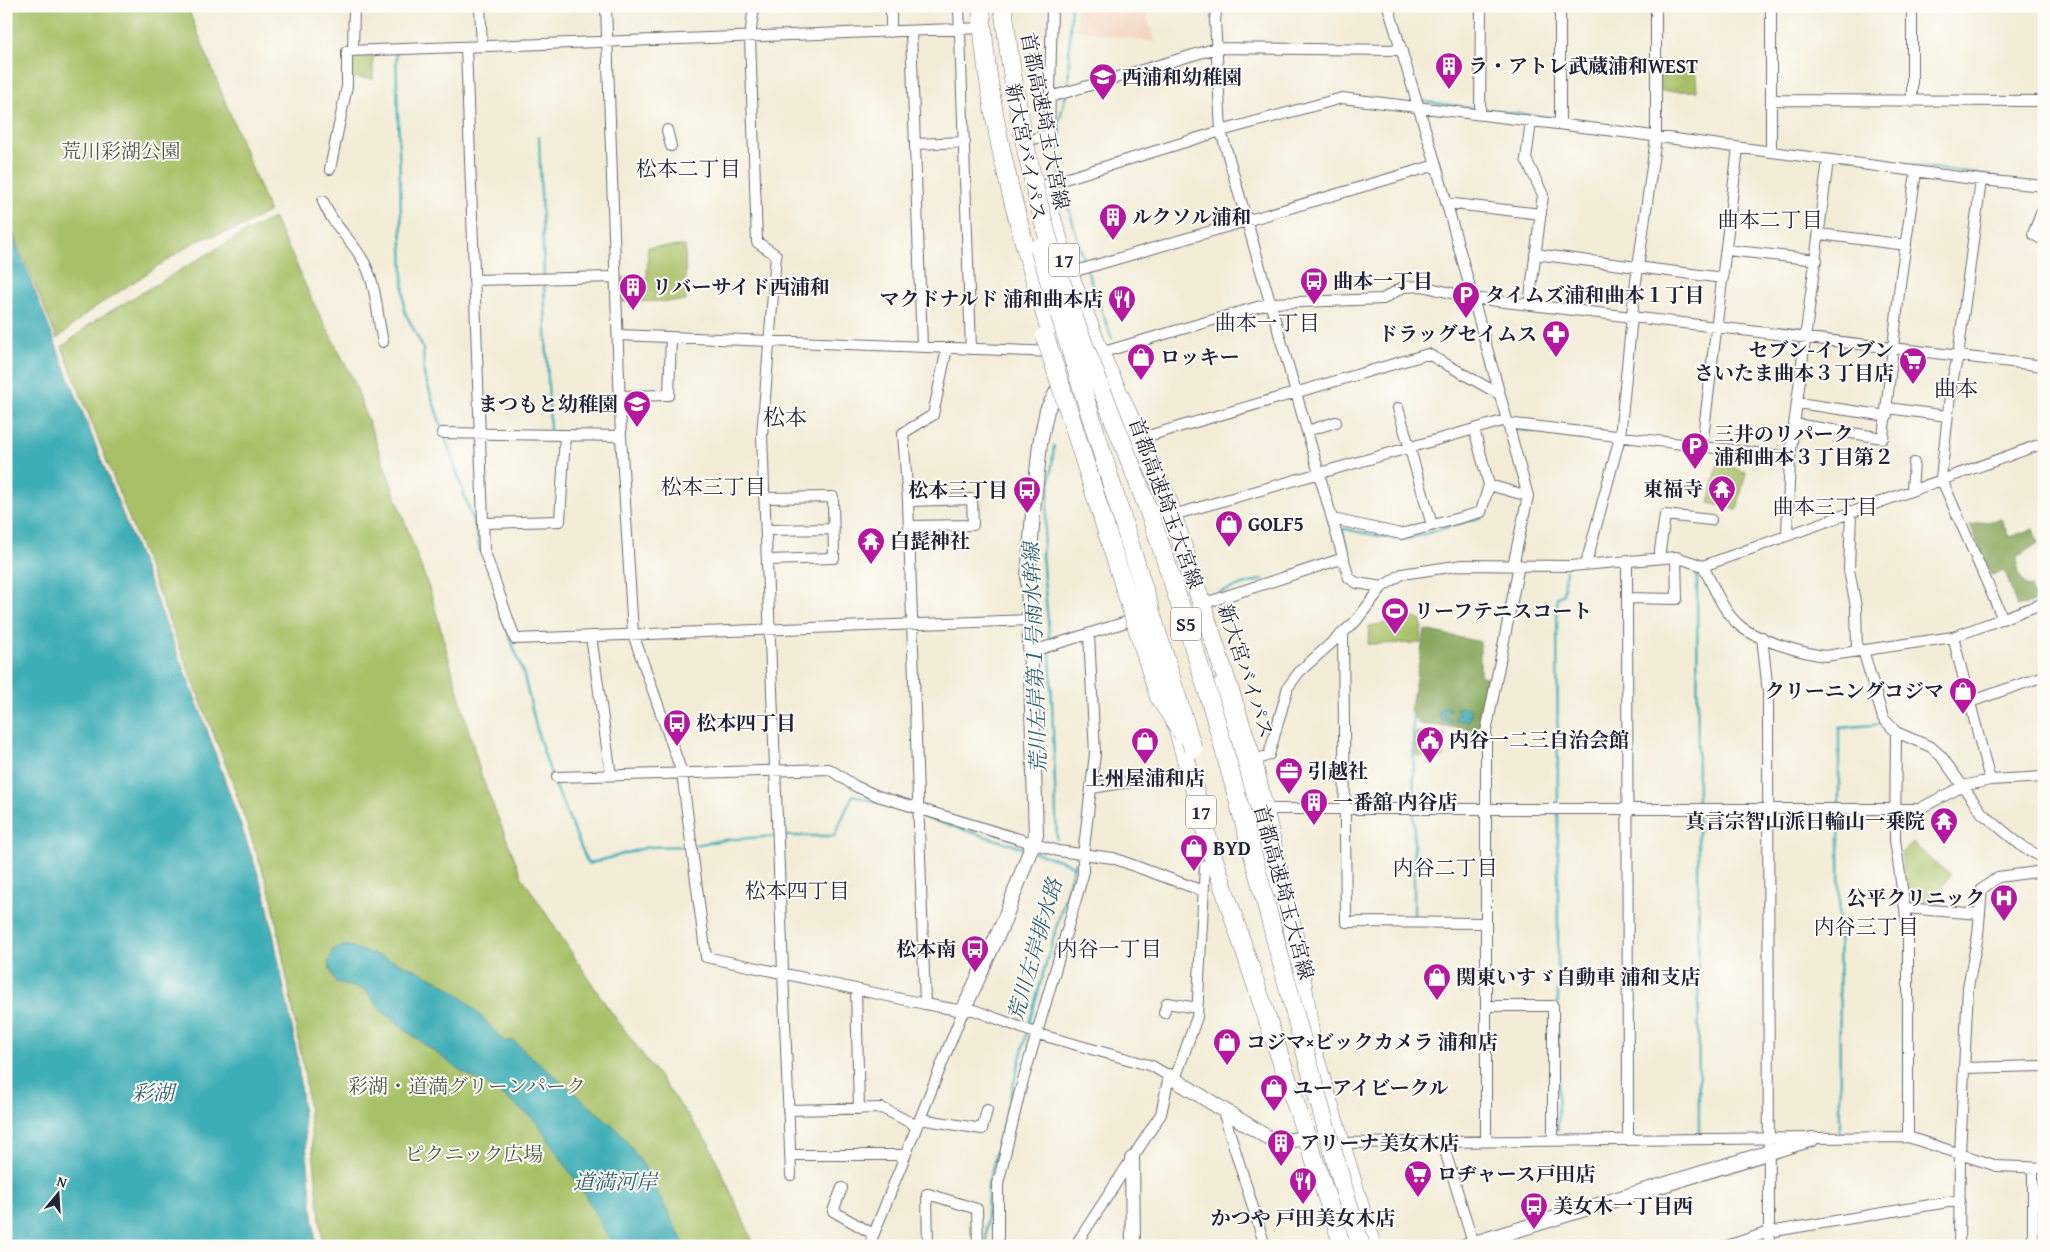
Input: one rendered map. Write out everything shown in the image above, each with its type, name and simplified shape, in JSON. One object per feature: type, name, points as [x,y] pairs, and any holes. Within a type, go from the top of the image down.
[{"type":"highway","name":"新大宮バイパス","points":[[981,6],[982,28],[995,117],[1023,245],[1142,617],[1214,857],[1309,1138],[1343,1246]]},
{"type":"highway","name":"首都高速埼玉大宮線","points":[[992,6],[1002,93],[1023,190],[1059,317],[1193,749],[1222,851],[1350,1246]]},
{"type":"highway","name":"首都高速埼玉大宮線","points":[[1002,6],[1020,124],[1048,240],[1070,308],[1158,536],[1212,706],[1314,1089],[1362,1246]]},
{"type":"highway","name":"新大宮バイパス","points":[[1010,6],[1030,140],[1054,182],[1081,270],[1100,354],[1141,438],[1170,506],[1253,761],[1298,953],[1314,1051],[1372,1246]]},
{"type":"highway","name":"S5","points":[[1023,245],[1025,276],[1159,697],[1193,749]]},
{"type":"highway","name":"17","points":[[1170,506],[1164,518],[1222,702],[1269,881],[1283,967]]},
{"type":"street","points":[[353,51],[354,6]]},
{"type":"street","points":[[480,6],[482,47]]},
{"type":"street","points":[[606,6],[620,396],[633,634],[682,773],[706,957],[925,1004],[963,1011],[971,1009],[1035,1034],[1152,1066],[1222,1107],[1274,1142],[1309,1138]]},
{"type":"street","points":[[754,6],[750,37],[757,242],[776,255],[762,436],[766,498],[782,973],[791,1175]]},
{"type":"street","points":[[890,6],[892,32]]},
{"type":"street","points":[[959,6],[972,349]]},
{"type":"street","points":[[1030,140],[1049,134],[1052,6]]},
{"type":"street","points":[[1217,6],[1215,20],[1221,131],[1349,578],[1357,583],[1382,587]]},
{"type":"street","points":[[1388,6],[1436,165],[1528,496],[1486,732],[1486,1141]]},
{"type":"street","points":[[1480,114],[1481,6]]},
{"type":"street","points":[[1560,6],[1560,124]]},
{"type":"street","points":[[1586,564],[1620,437],[1638,267],[1656,138],[1656,6]]},
{"type":"street","points":[[1771,6],[1771,152]]},
{"type":"street","points":[[1912,6],[1912,102]]},
{"type":"street","points":[[330,169],[347,86],[347,52],[982,28]]},
{"type":"street","points":[[911,32],[922,347]]},
{"type":"street","points":[[466,47],[484,550],[515,640],[1029,620]]},
{"type":"street","points":[[1050,97],[1218,48],[1402,50]]},
{"type":"street","points":[[1054,182],[1221,131],[1342,98],[1560,124],[1916,172],[2044,186]]},
{"type":"street","points":[[1771,100],[2044,102]]},
{"type":"street","points":[[1529,305],[1543,195],[1526,159],[1531,121]]},
{"type":"street","points":[[667,130],[670,146]]},
{"type":"street","points":[[915,144],[965,142]]},
{"type":"street","points":[[1702,446],[1738,148]]},
{"type":"street","points":[[1787,535],[1790,457],[1817,260],[1828,160]]},
{"type":"street","points":[[1081,270],[1436,165]]},
{"type":"street","points":[[1795,424],[1883,438],[1916,172]]},
{"type":"street","points":[[1980,180],[1958,356],[1947,416],[1941,478],[2002,620]]},
{"type":"street","points":[[323,201],[329,215],[356,247],[366,266],[373,285],[383,342]]},
{"type":"street","points":[[1446,203],[1541,214]]},
{"type":"street","points":[[2044,206],[2033,234],[2044,241]]},
{"type":"street","points":[[1820,234],[1906,245]]},
{"type":"street","points":[[1727,250],[1817,260]]},
{"type":"street","points":[[1535,254],[1723,278]]},
{"type":"street","points":[[474,280],[616,277]]},
{"type":"street","points":[[869,1246],[872,1234],[897,1187],[905,1156],[963,1011],[1003,923],[1033,849],[1036,820],[1028,578],[1040,444],[1048,410],[1064,376],[1100,354],[1271,303],[1383,299],[1403,287],[1422,286],[1472,298],[2044,366]]},
{"type":"street","points":[[618,335],[1057,352]]},
{"type":"street","points":[[620,396],[669,395],[671,337]]},
{"type":"street","points":[[925,1004],[909,526],[903,433],[933,415],[947,348]]},
{"type":"street","points":[[1141,438],[1428,354],[1499,394]]},
{"type":"street","points":[[1798,403],[1947,416]]},
{"type":"street","points":[[1048,410],[1058,405],[1065,406],[1079,422]]},
{"type":"street","points":[[1398,408],[1411,447],[1432,526]]},
{"type":"street","points":[[1307,431],[1336,422]]},
{"type":"street","points":[[1170,506],[1319,473],[1474,429],[1507,422],[1790,457]]},
{"type":"street","points":[[1332,519],[1401,534],[1481,512],[1489,485],[1474,429]]},
{"type":"street","points":[[442,433],[622,436]]},
{"type":"street","points":[[483,522],[560,521],[565,435]]},
{"type":"street","points":[[1253,761],[1269,755],[1288,687],[1300,671],[1356,621],[1382,587],[1402,574],[1463,565],[1586,564],[1676,557],[1703,566],[2044,442]]},
{"type":"street","points":[[1912,489],[1914,463]]},
{"type":"street","points":[[1489,485],[1528,496]]},
{"type":"street","points":[[766,498],[833,496],[834,558],[768,560]]},
{"type":"street","points":[[908,501],[972,499],[973,525],[909,526]]},
{"type":"street","points":[[1850,511],[1849,570],[1856,607],[1860,651],[1883,718],[1896,732],[1931,747],[1942,756],[1982,813],[2024,848],[2044,858]]},
{"type":"street","points":[[1659,558],[1665,515],[1711,520]]},
{"type":"street","points":[[767,530],[834,529]]},
{"type":"street","points":[[1627,598],[1677,598],[1676,557]]},
{"type":"street","points":[[1202,604],[1344,558]]},
{"type":"street","points":[[1627,560],[1628,1139]]},
{"type":"street","points":[[1703,566],[1728,611],[1740,626],[1762,638],[1824,656],[1953,637],[2044,603]]},
{"type":"street","points":[[1030,652],[1142,617]]},
{"type":"street","points":[[1343,633],[1346,922],[1486,923]]},
{"type":"street","points":[[998,1246],[998,1184],[1035,1034],[1083,875],[1082,855],[1095,754],[1089,634]]},
{"type":"street","points":[[591,636],[612,775]]},
{"type":"street","points":[[1953,637],[1990,780]]},
{"type":"street","points":[[1762,638],[1768,692],[1769,1246]]},
{"type":"street","points":[[1970,702],[2044,676]]},
{"type":"street","points":[[1896,732],[1895,840],[1908,930],[1908,1137]]},
{"type":"street","points":[[557,777],[829,769],[855,786],[919,814],[1033,849],[1113,858],[1203,891]]},
{"type":"street","points":[[1092,788],[1189,772]]},
{"type":"street","points":[[1264,809],[1769,807],[1920,809],[1963,786],[1990,780],[2044,777]]},
{"type":"street","points":[[1075,1246],[1161,1114],[1172,1077],[1197,1017],[1205,866],[1214,857]]},
{"type":"street","points":[[1959,1246],[1960,1154],[1968,987],[1980,914],[1982,889],[1991,880],[1998,877],[2044,871]]},
{"type":"street","points":[[1905,908],[1980,914]]},
{"type":"street","points":[[856,989],[859,1109]]},
{"type":"street","points":[[1164,1013],[1167,1003],[1197,1008]]},
{"type":"street","points":[[1486,1006],[1553,1006],[1553,1140]]},
{"type":"street","points":[[1964,1068],[2044,1066]]},
{"type":"street","points":[[1222,1107],[1265,1246]]},
{"type":"street","points":[[788,1110],[882,1108],[918,1123],[982,1129],[986,1110]]},
{"type":"street","points":[[1442,1141],[1471,1245],[1769,1146],[1812,1139],[1908,1137],[1997,1166],[2044,1168]]},
{"type":"street","points":[[1340,1143],[1628,1139],[1769,1146]]},
{"type":"street","points":[[790,1155],[905,1156]]},
{"type":"street","points":[[1132,1159],[1133,1246]]},
{"type":"street","points":[[2033,1168],[2033,1246]]},
{"type":"street","points":[[842,1188],[833,1210],[872,1234]]},
{"type":"street","points":[[928,1246],[928,1194],[977,1209],[978,1246]]},
{"type":"street","points":[[1727,1246],[1769,1232],[1960,1200]]},
{"type":"shaded area","points":[[1076,6],[1147,6],[1146,14],[1155,42],[1076,30]]},
{"type":"shaded area","points":[[1153,6],[1210,6],[1209,14]]},
{"type":"green space","name":"荒川彩湖公園","points":[[6,6],[187,6],[269,211],[242,227],[196,241],[88,312],[57,339],[6,215]]},
{"type":"green space","points":[[373,52],[373,79],[348,77],[349,53]]},
{"type":"green space","points":[[1659,65],[1695,65],[1697,91],[1660,91]]},
{"type":"green space","name":"彩湖・道満グリーンパーク","points":[[273,218],[311,298],[353,379],[431,594],[482,778],[522,877],[606,1005],[709,1144],[755,1246],[323,1246],[305,1076],[272,899],[232,781],[62,347],[94,321],[245,232]]},
{"type":"green space","points":[[685,246],[686,301],[620,302],[619,278],[647,279],[648,247]]},
{"type":"green space","points":[[1718,463],[1746,472],[1737,510],[1709,503]]},
{"type":"green space","points":[[2001,519],[2009,537],[2033,529],[2038,543],[2017,557],[2020,576],[2027,587],[2031,586],[2036,601],[2017,607],[2005,571],[1991,575],[1970,525]]},
{"type":"green space","name":"リーフテニスコート","points":[[1415,618],[1422,621],[1421,643],[1368,644],[1369,626]]},
{"type":"green space","points":[[1425,630],[1480,642],[1480,675],[1491,679],[1481,730],[1419,724],[1410,711]]},
{"type":"green space","points":[[1416,732],[1445,733],[1443,758],[1416,756]]},
{"type":"green space","points":[[1913,843],[1933,862],[1950,874],[1939,894],[1940,907],[1908,905],[1901,854]]},
{"type":"water","name":"彩湖","points":[[6,218],[201,713],[265,894],[297,1053],[316,1246],[6,1246]]},
{"type":"water","points":[[1447,706],[1452,710],[1448,710],[1443,714],[1446,718],[1451,718],[1452,722],[1444,721],[1439,717],[1439,710]]},
{"type":"water","points":[[1467,707],[1471,710],[1469,721],[1455,721],[1456,716],[1459,714],[1456,708]]},
{"type":"water","name":"道満河岸","points":[[346,945],[408,966],[424,973],[452,990],[465,1000],[505,1042],[512,1040],[620,1132],[644,1166],[685,1246],[613,1246],[585,1195],[536,1121],[497,1091],[461,1071],[409,1033],[380,1009],[365,990],[335,982],[328,963],[333,950]]},
{"type":"waterway","points":[[1068,90],[1071,6]]},
{"type":"waterway","points":[[396,53],[404,310],[423,348],[424,374],[442,429]]},
{"type":"waterway","points":[[1060,178],[1059,121],[1066,95]]},
{"type":"waterway","points":[[1420,101],[1478,109]]},
{"type":"waterway","points":[[1484,109],[1553,118]]},
{"type":"waterway","points":[[539,137],[544,276]]},
{"type":"waterway","points":[[1828,154],[1999,177]]},
{"type":"waterway","points":[[1062,184],[1085,265]]},
{"type":"waterway","points":[[1087,270],[1112,339]]},
{"type":"waterway","points":[[544,281],[550,431]]},
{"type":"waterway","points":[[1513,429],[1616,441]]},
{"type":"waterway","points":[[445,437],[477,533],[480,551]]},
{"type":"waterway","points":[[1621,442],[1636,443]]},
{"type":"waterway","name":"荒川左岸第１号雨水幹線","points":[[1050,644],[1042,556],[1054,446]]},
{"type":"waterway","points":[[1346,556],[1349,555],[1342,530],[1345,529],[1401,541],[1485,516],[1487,508]]},
{"type":"waterway","points":[[1558,806],[1557,597],[1563,595],[1566,570]]},
{"type":"waterway","points":[[1697,570],[1698,806]]},
{"type":"waterway","points":[[1220,592],[1263,579]]},
{"type":"waterway","points":[[500,611],[523,672],[539,738],[552,777],[588,864],[648,847],[689,846]]},
{"type":"waterway","name":"荒川左岸第１号雨水幹線","points":[[1050,649],[1057,839]]},
{"type":"waterway","points":[[1413,716],[1414,807]]},
{"type":"waterway","points":[[1839,806],[1839,728],[1883,724]]},
{"type":"waterway","points":[[781,836],[834,836],[853,795],[917,815]]},
{"type":"waterway","points":[[1558,812],[1558,1130]]},
{"type":"waterway","points":[[1698,812],[1699,1132]]},
{"type":"waterway","points":[[1839,812],[1840,1132]]},
{"type":"waterway","points":[[1414,813],[1414,919]]},
{"type":"waterway","name":"荒川左岸排水路","points":[[922,817],[1026,849]]},
{"type":"waterway","points":[[694,845],[724,840],[776,836]]},
{"type":"waterway","name":"荒川左岸排水路","points":[[1034,852],[1068,863],[1074,868]]},
{"type":"waterway","name":"荒川左岸排水路","points":[[1028,1027],[1075,862]]},
{"type":"waterway","name":"荒川左岸排水路","points":[[986,1246],[988,1184],[1027,1032]]},
{"type":"place","name":"ラ・アトレ武蔵浦和WEST","points":[[1449,90]]},
{"type":"place","name":"西浦和幼稚園","points":[[1103,101]]},
{"type":"place","name":"ルクソル浦和","points":[[1113,241]]},
{"type":"place","name":"曲本一丁目","points":[[1314,305]]},
{"type":"place","name":"リバーサイド西浦和","points":[[633,311]]},
{"type":"place","name":"タイムズ浦和曲本１丁目","points":[[1466,319]]},
{"type":"place","name":"マクドナルド 浦和曲本店","points":[[1122,323]]},
{"type":"place","name":"ドラッグセイムス","points":[[1556,358]]},
{"type":"place","name":"ロッキー","points":[[1141,381]]},
{"type":"place","name":"セブン-イレブン さいたま曲本３丁目店","points":[[1913,385]]},
{"type":"place","name":"まつもと幼稚園","points":[[637,428]]},
{"type":"place","name":"三井のリパーク 浦和曲本３丁目第２","points":[[1695,470]]},
{"type":"place","name":"東福寺","points":[[1722,513]]},
{"type":"place","name":"松本三丁目","points":[[1027,514]]},
{"type":"place","name":"GOLF5","points":[[1229,548]]},
{"type":"place","name":"白髭神社","points":[[871,565]]},
{"type":"place","name":"リーフテニスコート","points":[[1395,635]]},
{"type":"place","name":"クリーニングコジマ","points":[[1963,715]]},
{"type":"place","name":"松本四丁目","points":[[677,747]]},
{"type":"place","name":"内谷一二三自治会館","points":[[1430,764]]},
{"type":"place","name":"上州屋浦和店","points":[[1145,765]]},
{"type":"place","name":"引越社","points":[[1289,795]]},
{"type":"place","name":"一番舘 内谷店","points":[[1314,826]]},
{"type":"place","name":"真言宗智山派日輪山一乗院","points":[[1944,845]]},
{"type":"place","name":"BYD","points":[[1194,872]]},
{"type":"place","name":"公平クリニック","points":[[2004,922]]},
{"type":"place","name":"松本南","points":[[975,973]]},
{"type":"place","name":"関東いすゞ自動車 浦和支店","points":[[1437,1001]]},
{"type":"place","name":"コジマ×ビックカメラ 浦和店","points":[[1227,1066]]},
{"type":"place","name":"ユーアイビークル","points":[[1274,1112]]},
{"type":"place","name":"アリーナ美女木店","points":[[1281,1167]]},
{"type":"place","name":"ロヂャース戸田店","points":[[1418,1198]]},
{"type":"place","name":"かつや 戸田美女木店","points":[[1303,1205]]},
{"type":"place","name":"美女木一丁目西","points":[[1534,1230]]},
{"type":"district","name":"松本二丁目","points":[[688,169]]},
{"type":"district","name":"曲本二丁目","points":[[1770,220]]},
{"type":"district","name":"曲本一丁目","points":[[1267,323]]},
{"type":"district","name":"曲本","points":[[1956,388]]},
{"type":"district","name":"松本","points":[[785,417]]},
{"type":"district","name":"松本三丁目","points":[[713,487]]},
{"type":"district","name":"曲本三丁目","points":[[1825,507]]},
{"type":"district","name":"内谷二丁目","points":[[1445,868]]},
{"type":"district","name":"松本四丁目","points":[[797,891]]},
{"type":"district","name":"内谷三丁目","points":[[1866,927]]},
{"type":"district","name":"内谷一丁目","points":[[1109,949]]},
{"type":"park label","name":"ピクニック広場","points":[[474,1154]]}]
